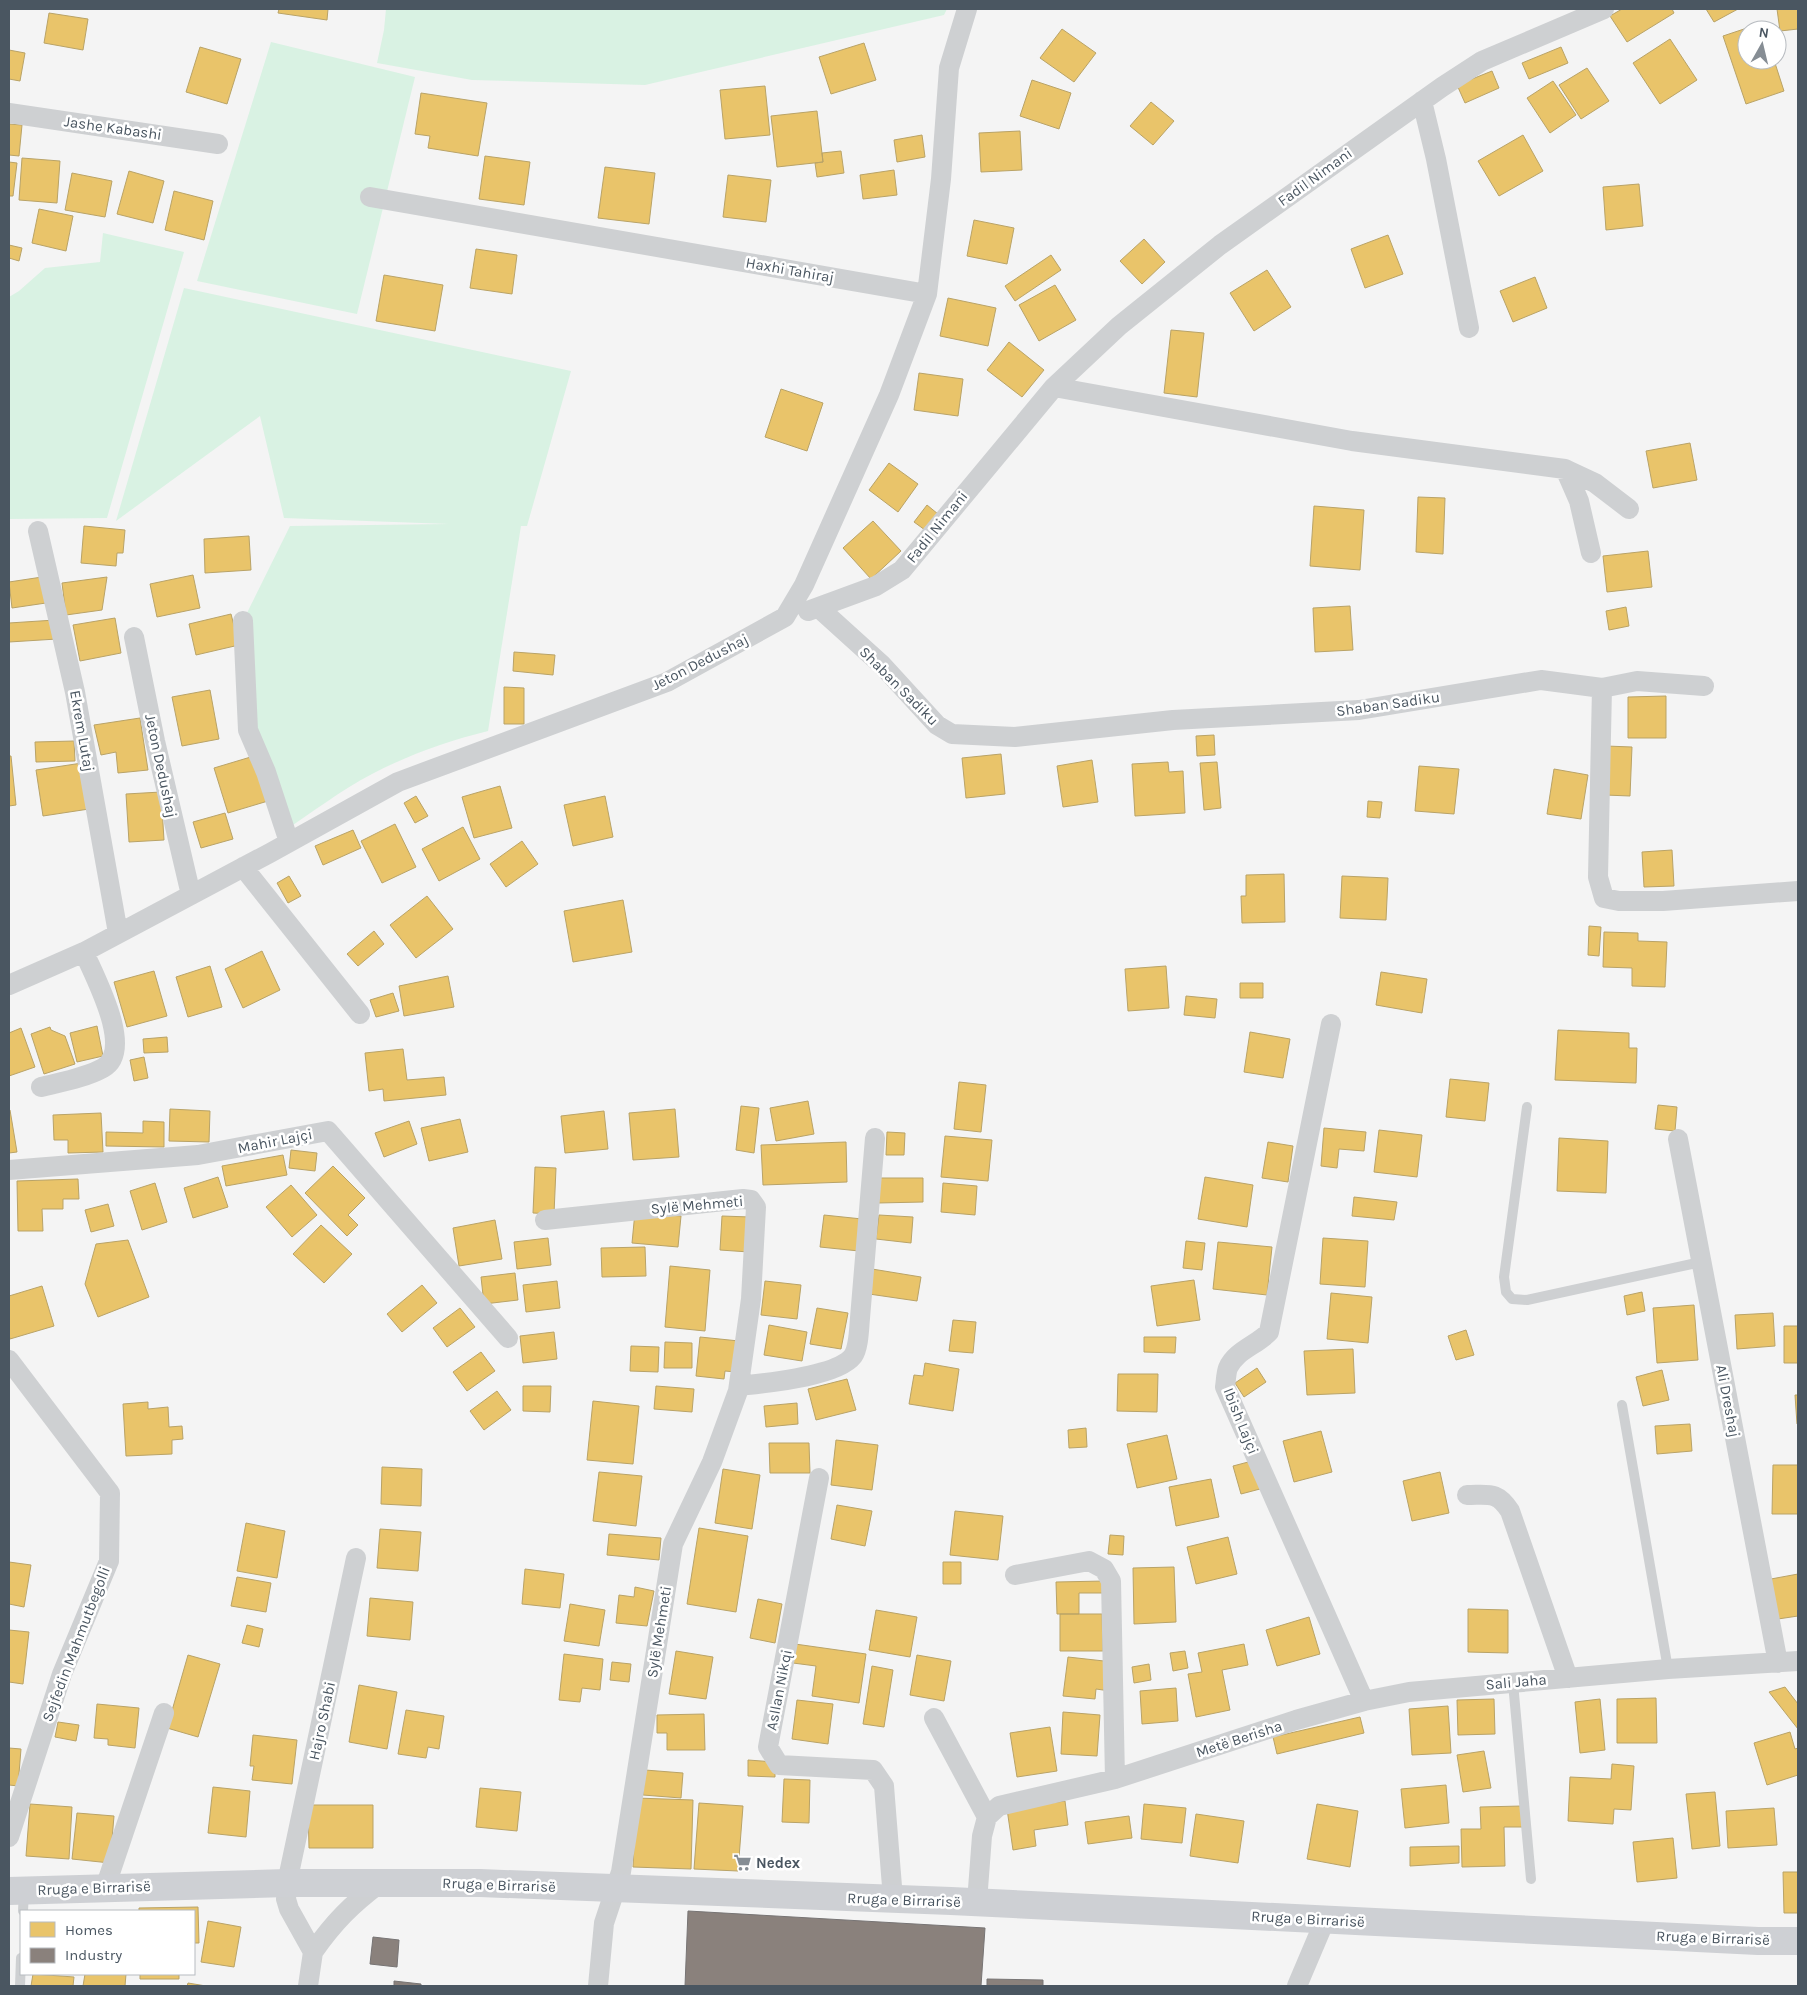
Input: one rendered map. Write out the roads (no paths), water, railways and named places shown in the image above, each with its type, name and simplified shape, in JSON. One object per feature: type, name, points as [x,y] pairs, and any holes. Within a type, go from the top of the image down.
[{"type":"street","points":[[785,617],[804,585],[889,395],[926,294],[941,179],[949,68],[967,9]]},
{"type":"street","name":"Fadil Nimani","points":[[785,617],[819,608],[876,586],[902,570],[1054,387],[1119,326],[1220,245],[1422,101],[1482,61],[1604,9]]},
{"type":"street","points":[[1422,101],[1436,159],[1468,328]]},
{"type":"street","name":"Jashe Kabashi","points":[[9,113],[218,144]]},
{"type":"street","name":"Haxhi Tahiraj","points":[[370,197],[926,294]]},
{"type":"street","points":[[1054,387],[1352,441],[1565,470],[1595,483],[1629,509]]},
{"type":"street","points":[[1565,470],[1579,501],[1591,553]]},
{"type":"street","name":"Ekrem Lutaj","points":[[38,531],[75,692],[118,933]]},
{"type":"street","name":"Shaban Sadiku","points":[[819,608],[882,665],[937,725],[952,734],[1015,737],[1173,720],[1359,710],[1541,680],[1602,688],[1637,681],[1704,686]]},
{"type":"street","name":"Jeton Dedushaj","points":[[9,985],[84,952],[398,782],[667,682],[785,617]]},
{"type":"street","points":[[243,620],[248,730],[266,772],[289,842]]},
{"type":"street","name":"Jeton Dedushaj","points":[[134,637],[155,741],[191,895]]},
{"type":"street","points":[[1602,688],[1598,877],[1604,898],[1619,901],[1664,901],[1798,891]]},
{"type":"street","points":[[243,867],[360,1014]]},
{"type":"street","points":[[41,1088],[105,1067],[116,1051],[115,1031],[84,952]]},
{"type":"street","name":"Ibish Lajçi","points":[[1330,1024],[1269,1332],[1260,1341],[1235,1356],[1228,1368],[1225,1387],[1364,1701]]},
{"type":"street","name":"Mahir Lajçi","points":[[9,1170],[198,1156],[328,1131],[508,1338]]},
{"type":"street","points":[[738,1386],[794,1379],[835,1368],[853,1356],[860,1318],[875,1138]]},
{"type":"street","name":"Ali Dreshaj","points":[[1678,1139],[1778,1663]]},
{"type":"street","name":"Sylë Mehmeti","points":[[545,1220],[742,1199],[751,1200],[756,1207],[751,1299],[738,1386],[712,1462],[673,1544],[623,1862],[604,1923],[598,1986]]},
{"type":"street","name":"Sejfedin Mahmutbegolli","points":[[9,1360],[110,1493],[109,1561],[62,1674],[9,1837]]},
{"type":"street","name":"Asllan Nikqi","points":[[820,1478],[768,1747],[779,1765],[873,1770],[884,1786],[893,1899]]},
{"type":"street","points":[[1467,1495],[1493,1495],[1503,1500],[1510,1512],[1568,1678]]},
{"type":"street","name":"Hajro Shabi","points":[[313,1952],[289,1908],[286,1900],[287,1883],[356,1558]]},
{"type":"street","points":[[1016,1576],[1089,1561],[1104,1569],[1111,1581],[1115,1779]]},
{"type":"street","name":"Sali Jaha","points":[[1364,1701],[1409,1692],[1668,1669],[1798,1661]]},
{"type":"street","name":"Metë Berisha","points":[[987,1817],[999,1806],[1115,1779],[1296,1720],[1364,1701]]},
{"type":"street","points":[[105,1888],[164,1713]]},
{"type":"street","points":[[934,1718],[987,1817],[982,1836],[977,1902]]},
{"type":"street","name":"Rruga e Birrarisë","points":[[19,1897],[105,1888],[287,1883],[480,1883],[977,1902],[1758,1941],[1798,1941]]},
{"type":"street","points":[[308,1986],[313,1952],[350,1906],[380,1883]]},
{"type":"street","points":[[1297,1986],[1325,1920]]},
{"type":"lane","points":[[1527,1107],[1504,1277],[1506,1292],[1512,1299],[1527,1300],[1701,1262]]},
{"type":"lane","points":[[1622,1405],[1668,1669]]},
{"type":"lane","points":[[1513,1683],[1531,1878]]},
{"type":"place","name":"Nedex","points":[[742,1863]]}]
